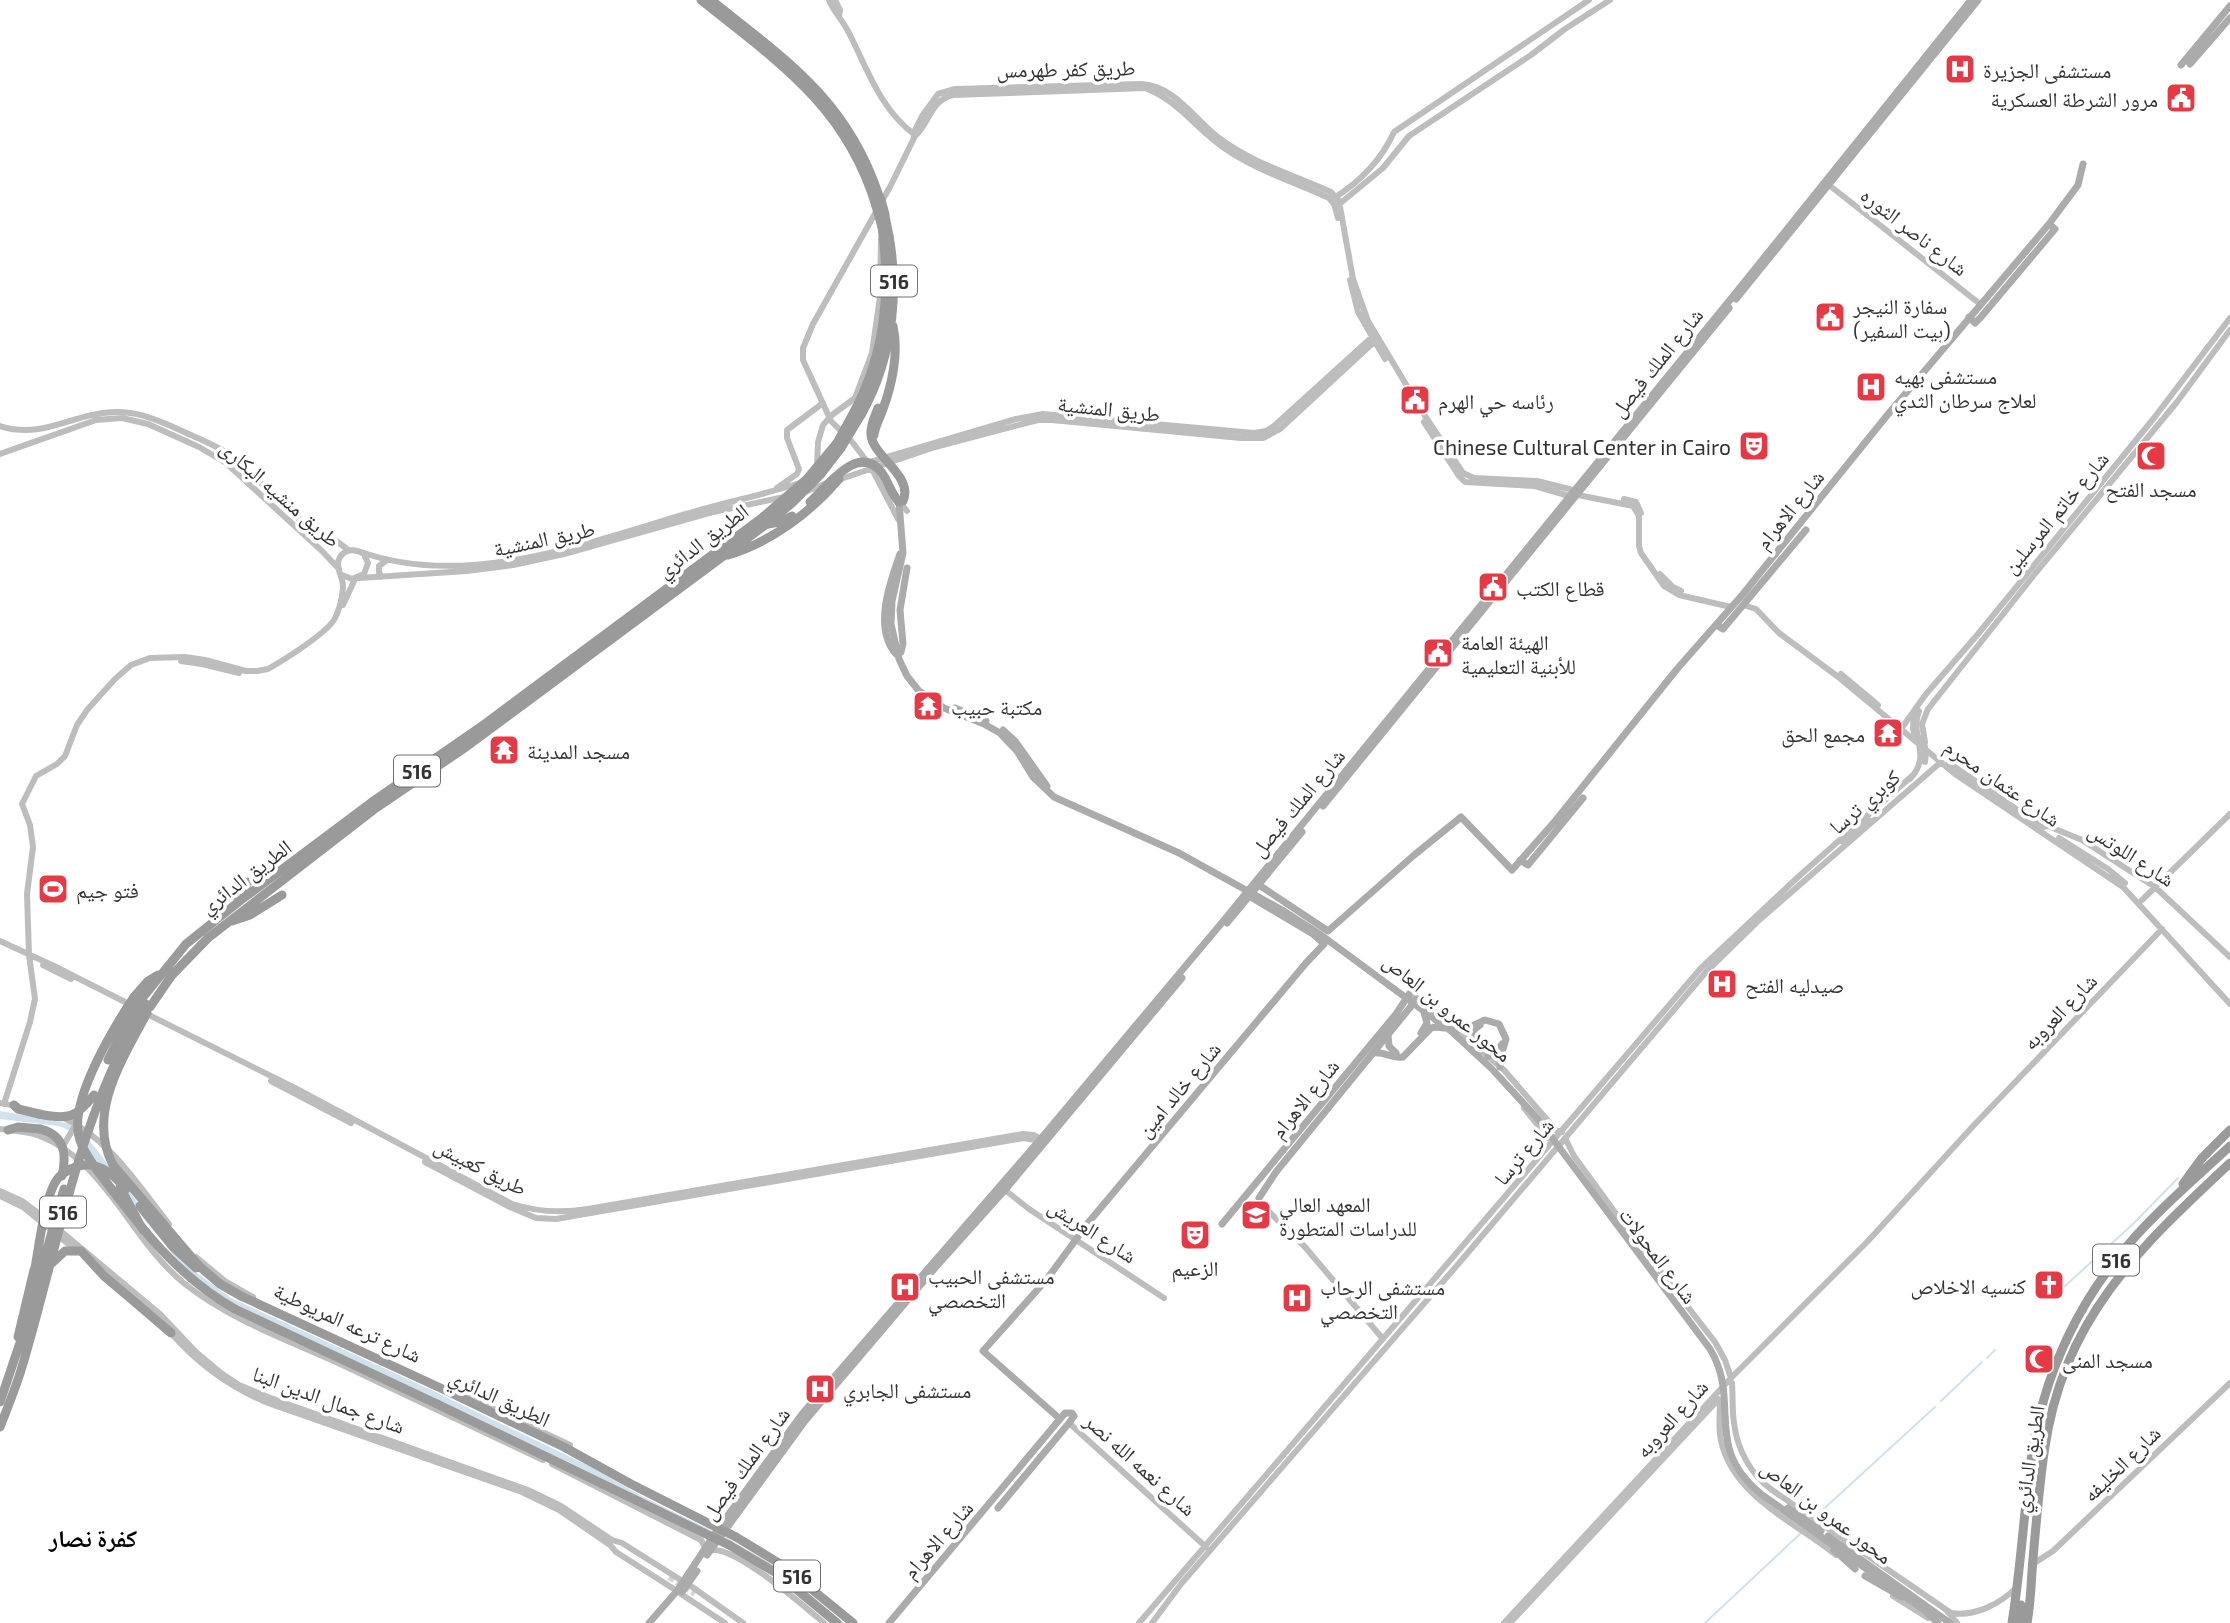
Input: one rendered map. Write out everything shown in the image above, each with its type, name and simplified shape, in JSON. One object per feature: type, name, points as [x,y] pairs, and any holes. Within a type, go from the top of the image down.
[{"type":"highway","name":"الطريق الدائري","points":[[701,0],[820,91],[865,158],[885,216],[893,264],[894,299],[891,321],[858,414]]},
{"type":"highway","name":"الطريق الدائري","points":[[711,0],[771,52]]},
{"type":"highway","name":"الطريق الدائري","points":[[167,974],[227,923],[268,879],[464,744],[699,568],[792,503],[839,445],[870,398],[880,372],[879,354],[887,295],[878,201]]},
{"type":"highway","points":[[890,458],[877,444],[874,434],[887,397],[895,351],[895,334],[891,321]]},
{"type":"highway","points":[[765,522],[787,519],[810,502],[847,467],[861,462],[877,467],[901,502],[906,494],[904,486],[871,438],[871,426],[881,393],[880,372]]},
{"type":"highway","name":"الطريق الدائري","points":[[765,522],[807,479],[819,471]]},
{"type":"highway","points":[[715,558],[744,550],[772,536],[817,502],[839,479]]},
{"type":"highway","name":"الطريق الدائري","points":[[360,815],[279,884],[225,912],[186,944],[159,987],[115,1027],[81,1102],[78,1119],[81,1143],[87,1155],[173,1264],[196,1285],[222,1302],[624,1492],[738,1549],[778,1574],[837,1623]]},
{"type":"highway","points":[[225,912],[248,882]]},
{"type":"highway","points":[[227,923],[250,915],[282,895]]},
{"type":"highway","name":"الطريق الدائري","points":[[0,1402],[25,1328],[57,1210],[98,1093],[143,1002]]},
{"type":"highway","name":"الطريق الدائري","points":[[143,1002],[107,1100],[102,1126],[105,1146],[124,1179],[215,1280],[241,1296],[543,1436],[737,1537],[782,1564],[855,1623]]},
{"type":"highway","name":"الطريق الدائري","points":[[0,1427],[23,1366],[98,1093]]},
{"type":"highway","points":[[7,1104],[56,1118],[69,1117],[80,1111],[98,1093]]},
{"type":"highway","points":[[98,1093],[97,1130],[102,1144],[135,1183]]},
{"type":"highway","points":[[4,1130],[40,1129],[57,1137],[63,1145],[65,1155],[56,1200],[57,1210]]},
{"type":"highway","points":[[2178,1194],[2198,1163],[2230,1130]]},
{"type":"highway","name":"الطريق الدائري","points":[[2012,1623],[2032,1452],[2043,1403],[2067,1339],[2101,1280],[2134,1237],[2230,1146]]},
{"type":"highway","points":[[71,1184],[85,1164],[93,1162],[105,1166],[144,1230]]},
{"type":"highway","name":"الطريق الدائري","points":[[2029,1623],[2036,1516],[2049,1422],[2075,1348],[2092,1315],[2113,1284],[2152,1236],[2230,1163]]},
{"type":"highway","points":[[10,1373],[51,1192],[59,1178],[71,1169],[92,1165],[114,1176],[181,1256],[215,1280]]},
{"type":"highway","points":[[48,1271],[57,1257],[65,1251],[81,1251],[101,1274],[171,1333]]},
{"type":"highway","name":"الطريق الدائري","points":[[2018,1586],[2021,1602],[2019,1623]]},
{"type":"main road","name":"شارع الملك فيصل","points":[[1621,437],[1829,185],[1971,0]]},
{"type":"main road","name":"شارع الملك فيصل","points":[[1866,135],[1978,0]]},
{"type":"main road","points":[[2181,65],[2229,10]]},
{"type":"main road","points":[[2190,64],[2230,18]]},
{"type":"main road","name":"شارع الملك فيصل","points":[[656,1623],[687,1591],[708,1550],[773,1451],[1250,896],[1860,143]]},
{"type":"main road","name":"شارع الاهرام","points":[[1524,863],[1677,669],[1750,597],[1781,552],[2052,227],[2078,185],[2083,164]]},
{"type":"main road","name":"شارع الاهرام","points":[[1972,320],[1980,304],[2052,227]]},
{"type":"main road","name":"محور عمرو بن العاص","points":[[901,502],[907,553],[894,616],[898,653],[907,676],[923,694],[944,708],[985,724],[1000,733],[1017,751],[1033,777],[1054,797],[1179,853],[1267,901],[1321,934],[1480,1051],[1550,1127],[1713,1344],[1727,1374],[1731,1439],[1744,1470],[1764,1491],[1936,1623]]},
{"type":"main road","name":"شارع الاهرام","points":[[1781,552],[1806,530]]},
{"type":"main road","points":[[901,552],[887,597],[885,621],[888,640],[898,653],[903,644],[900,610],[908,568]]},
{"type":"main road","name":"شارع الاهرام","points":[[1722,627],[1733,606],[1775,560]]},
{"type":"main road","name":"محور عمرو بن العاص","points":[[898,653],[910,674],[925,691],[951,707],[980,717],[1009,735],[1045,783],[1058,794],[1193,856],[1301,917],[1340,943],[1453,1031],[1538,1119],[1707,1343],[1724,1380],[1726,1440],[1732,1458],[1744,1478],[1761,1494],[1950,1623]]},
{"type":"main road","name":"شارع الملك فيصل","points":[[905,1299],[1005,1190],[1400,709]]},
{"type":"main road","name":"شارع الاهرام","points":[[1272,894],[1328,931],[1461,817],[1512,870],[1524,863],[1583,798]]},
{"type":"main road","points":[[1259,885],[1272,894]]},
{"type":"main road","points":[[1266,905],[1264,899],[1272,894]]},
{"type":"main road","points":[[1250,896],[1266,905]]},
{"type":"main road","name":"شارع خالد امين","points":[[1063,1416],[982,1351],[1041,1285],[1322,941],[1266,905]]},
{"type":"main road","name":"شارع الاهرام","points":[[1289,1150],[1399,1011],[1410,993]]},
{"type":"main road","name":"شارع الاهرام","points":[[1222,1224],[1373,1053],[1415,1001]]},
{"type":"main road","points":[[1388,1035],[1387,1041],[1392,1051],[1405,1051],[1427,1025],[1422,1009]]},
{"type":"main road","points":[[1373,1053],[1384,1052],[1401,1058],[1434,1027],[1453,1031],[1466,1029],[1485,1020],[1499,1024],[1503,1029],[1506,1039],[1500,1067]]},
{"type":"main road","points":[[1480,1051],[1473,1038],[1474,1031],[1480,1024],[1492,1025],[1500,1032],[1502,1041],[1497,1052],[1488,1056]]},
{"type":"main road","name":"شارع الاهرام","points":[[1259,1198],[1282,1158]]},
{"type":"main road","points":[[1063,1416],[1071,1413],[1071,1420]]},
{"type":"main road","name":"شارع الاهرام","points":[[889,1623],[1063,1416]]},
{"type":"main road","name":"شارع الاهرام","points":[[998,1508],[1071,1420]]},
{"type":"main road","points":[[1035,1450],[1042,1455]]},
{"type":"main road","points":[[1826,1537],[1865,1556]]},
{"type":"main road","points":[[1826,1537],[1827,1544],[1855,1569]]},
{"type":"main road","points":[[1865,1576],[1906,1598]]},
{"type":"main road","name":"شارع الملك فيصل","points":[[649,1623],[687,1591]]},
{"type":"street","points":[[830,0],[877,91],[900,122],[915,136]]},
{"type":"street","points":[[835,0],[839,17]]},
{"type":"street","points":[[1575,493],[1538,481],[1474,478],[1462,473],[1368,321],[1353,279],[1337,205],[1333,198],[1356,182],[1378,160],[1394,132],[1589,0]]},
{"type":"street","points":[[1337,205],[1383,168],[1409,136],[1611,0]]},
{"type":"street","name":"طريق كفر طهرمس","points":[[823,403],[803,360],[803,348],[813,324],[888,190],[922,116],[936,97],[955,89],[1149,84],[1172,96],[1228,145],[1264,164],[1322,188],[1333,198]]},
{"type":"street","name":"شارع ناصر الثوره","points":[[1829,185],[1980,304]]},
{"type":"street","points":[[1337,205],[1354,298],[1373,340],[1421,419],[1463,480],[1535,486],[1630,504],[1639,516],[1641,553],[1664,586],[1733,606]]},
{"type":"street","points":[[819,471],[819,437],[823,425],[829,417],[855,398],[879,354],[879,249],[882,231]]},
{"type":"street","name":"شارع خاتم المرسلين","points":[[1925,744],[1922,724],[1928,709],[2177,402],[2226,331],[2229,320]]},
{"type":"street","name":"شارع خاتم المرسلين","points":[[1919,711],[2068,521],[2226,331]]},
{"type":"street","name":"طريق المنشية","points":[[361,552],[387,560],[449,566],[515,559],[579,545],[725,502],[869,465],[1016,419],[1043,417],[1263,438],[1280,429],[1373,340]]},
{"type":"street","points":[[775,500],[773,491],[797,474],[799,466],[786,431],[823,403],[829,417],[869,465],[898,517],[902,534],[901,552]]},
{"type":"street","name":"طريق منشيه البكارى","points":[[4,427],[27,431],[48,429],[108,412],[127,412],[149,417],[212,444],[226,453],[333,549],[341,572]]},
{"type":"street","name":"طريق منشيه البكارى","points":[[2,451],[96,420],[122,418],[148,424],[199,447],[226,463],[333,549],[348,550]]},
{"type":"street","points":[[0,433],[4,427]]},
{"type":"street","name":"طريق المنشية","points":[[357,579],[467,571],[564,554],[709,513],[775,500],[839,479],[869,465]]},
{"type":"street","points":[[898,517],[899,507],[903,506],[907,511]]},
{"type":"street","points":[[2077,511],[2079,516],[2086,514]]},
{"type":"street","points":[[2068,521],[2074,521],[2076,526]]},
{"type":"street","points":[[7,1104],[34,1007],[27,894],[33,847],[30,825],[22,804],[33,781],[38,774],[57,764],[65,756],[82,717],[127,668],[150,658],[185,657],[250,671],[268,668],[332,622],[339,609],[342,594],[340,556],[348,550],[361,552],[367,559],[366,572],[357,579],[348,593],[339,617],[331,629],[278,667],[265,674],[249,675],[183,661],[153,661],[133,668],[121,677],[85,718],[66,761],[59,768],[33,781]]},
{"type":"street","points":[[382,577],[379,566],[387,560]]},
{"type":"street","points":[[341,572],[357,579]]},
{"type":"street","name":"شارع عثمان محرم","points":[[1750,597],[1804,649],[1916,738],[2116,881],[2131,894],[2230,1004]]},
{"type":"street","name":"شارع عثمان محرم","points":[[1743,605],[1756,609],[1779,633],[1804,649]]},
{"type":"street","points":[[1902,727],[1992,628]]},
{"type":"street","name":"شارع ترسا","points":[[1146,1623],[1160,1613],[1181,1584],[1471,1249],[1561,1133],[1715,958],[1916,771],[1920,760],[1913,723],[1919,711]]},
{"type":"street","name":"كوبري ترسا","points":[[1798,887],[1802,877],[1917,773],[1922,760],[1915,727],[1919,711]]},
{"type":"street","name":"شارع عثمان محرم","points":[[1916,738],[1955,774],[2108,869],[2142,900],[2230,998]]},
{"type":"street","name":"شارع ترسا","points":[[1731,943],[1941,762]]},
{"type":"street","name":"كوبري ترسا","points":[[1850,830],[1912,780]]},
{"type":"street","points":[[2142,900],[2230,814]]},
{"type":"street","name":"شارع اللوتس","points":[[2039,827],[2052,827],[2082,840],[2155,887],[2230,957]]},
{"type":"street","name":"شارع العروبه","points":[[1510,1623],[1690,1428],[1731,1379],[1868,1241],[1975,1124],[2162,929]]},
{"type":"street","name":"طريق كعبيش","points":[[0,943],[54,966],[423,1159],[512,1204],[541,1215],[572,1212],[1027,1134],[1040,1140]]},
{"type":"street","name":"شارع المحولات","points":[[1410,993],[1415,1001],[1471,1050],[1511,1092],[1548,1137],[1552,1148],[1561,1154],[1711,1355],[1721,1390]]},
{"type":"street","name":"شارع المحولات","points":[[1415,1001],[1444,1018],[1514,1079],[1561,1133],[1718,1346],[1731,1379],[1734,1427],[1745,1458],[1756,1476],[1865,1556],[1948,1612],[1957,1623]]},
{"type":"street","name":"شارع ترعه المريوطية","points":[[7,1104],[57,1115],[108,1148],[184,1244],[216,1274],[249,1295],[544,1432],[685,1510],[724,1525],[787,1565],[855,1623]]},
{"type":"street","points":[[62,1148],[75,1125]]},
{"type":"street","name":"شارع ترعه المريوطية","points":[[4,1130],[35,1135],[79,1160],[97,1178],[154,1254],[183,1282],[228,1311],[701,1541],[708,1550],[722,1550],[758,1571],[824,1623]]},
{"type":"street","points":[[1548,1137],[1561,1133]]},
{"type":"street","points":[[1561,1154],[1562,1149],[1569,1147]]},
{"type":"street","name":"شارع ترسا","points":[[1146,1623],[1150,1610],[1462,1247],[1552,1148]]},
{"type":"street","name":"شارع العريش","points":[[1005,1190],[1035,1213],[1164,1298]]},
{"type":"street","name":"شارع جمال الدين البنا","points":[[0,1193],[31,1213],[122,1287],[198,1361],[222,1380],[243,1392],[409,1452],[434,1458]]},
{"type":"street","name":"شارع جمال الدين البنا","points":[[0,1193],[13,1195],[37,1211],[144,1300],[196,1352],[230,1379],[268,1397],[417,1449],[538,1499],[611,1543],[616,1552],[687,1591]]},
{"type":"street","points":[[1259,1198],[1259,1202],[1305,1247],[1383,1339]]},
{"type":"street","points":[[1462,1247],[1464,1252],[1471,1249]]},
{"type":"street","points":[[1450,1262],[1458,1259],[1460,1262]]},
{"type":"street","points":[[1663,1289],[1670,1283]]},
{"type":"street","points":[[316,1354],[327,1331]]},
{"type":"street","points":[[1720,1382],[1731,1379]]},
{"type":"street","name":"شارع العروبه","points":[[1504,1623],[1719,1401],[1731,1379]]},
{"type":"street","name":"شارع الخليفه","points":[[2033,1564],[2053,1551],[2230,1383]]},
{"type":"street","points":[[1734,1399],[1726,1396],[1719,1401],[1721,1440],[1729,1463],[1742,1482],[1777,1513],[1936,1623]]},
{"type":"street","name":"شارع نعمه الله نصر","points":[[1071,1420],[1206,1547]]},
{"type":"street","points":[[409,1452],[417,1452],[417,1449]]},
{"type":"street","points":[[1250,1495],[1251,1499],[1258,1495]]},
{"type":"street","points":[[1238,1509],[1246,1509]]},
{"type":"street","points":[[611,1543],[668,1578]]},
{"type":"street","name":"شارع جمال الدين البنا","points":[[611,1543],[622,1543],[687,1591]]},
{"type":"street","points":[[1948,1612],[1958,1614],[1985,1609],[2018,1586]]},
{"type":"street","points":[[687,1591],[725,1623]]},
{"type":"street","points":[[687,1591],[731,1623]]},
{"type":"street","points":[[687,1591],[737,1623]]},
{"type":"street","points":[[687,1591],[743,1623]]},
{"type":"water","points":[[0,1111],[72,1124],[82,1131],[176,1251],[193,1270],[231,1298],[589,1466],[647,1499],[727,1538],[770,1563],[844,1623],[834,1623],[765,1566],[292,1334],[217,1294],[193,1279],[73,1132],[59,1126],[0,1119]]},
{"type":"waterway","points":[[2052,1298],[2134,1223],[2178,1178]]},
{"type":"waterway","points":[[1987,1358],[1995,1350]]},
{"type":"waterway","points":[[1941,1401],[1982,1362]]},
{"type":"waterway","points":[[1816,1516],[1935,1407]]},
{"type":"waterway","points":[[1705,1623],[1801,1533]]},
{"type":"tunnel","points":[[669,1577],[695,1594]]},
{"type":"place","name":"مستشفى الجزيرة","points":[[1960,69]]},
{"type":"place","name":"مرور الشرطة العسكرية","points":[[2181,98]]},
{"type":"place","name":"سفارة النيجر (بيت السفير)","points":[[1830,317]]},
{"type":"place","name":"مستشفى بهيه لعلاج سرطان الثدي","points":[[1871,387]]},
{"type":"place","name":"رئاسه حي الهرم","points":[[1415,400]]},
{"type":"place","name":"Chinese Cultural Center in Cairo","points":[[1754,446]]},
{"type":"place","name":"مسجد الفتح","points":[[2151,456]]},
{"type":"place","name":"قطاع الكتب","points":[[1493,587]]},
{"type":"place","name":"الهيئة العامة للأبنية التعليمية","points":[[1438,653]]},
{"type":"place","name":"مكتبة حبيب","points":[[928,706]]},
{"type":"place","name":"مجمع الحق","points":[[1888,733]]},
{"type":"place","name":"مسجد المدينة","points":[[504,750]]},
{"type":"place","name":"فتو جيم","points":[[53,889]]},
{"type":"place","name":"صيدليه الفتح","points":[[1722,984]]},
{"type":"place","name":"المعهد العالي للدراسات المتطورة","points":[[1256,1215]]},
{"type":"place","name":"الزعيم","points":[[1195,1235]]},
{"type":"place","name":"كنسيه الاخلاص","points":[[2049,1285]]},
{"type":"place","name":"مستشفى الحبيب التخصصي","points":[[905,1287]]},
{"type":"place","name":"مستشفى الرحاب التخصصي","points":[[1297,1298]]},
{"type":"place","name":"مسجد المنى","points":[[2039,1359]]},
{"type":"place","name":"مستشفى الجابري","points":[[820,1389]]},
{"type":"district","name":"كفرة نصار","points":[[93,1537]]}]
